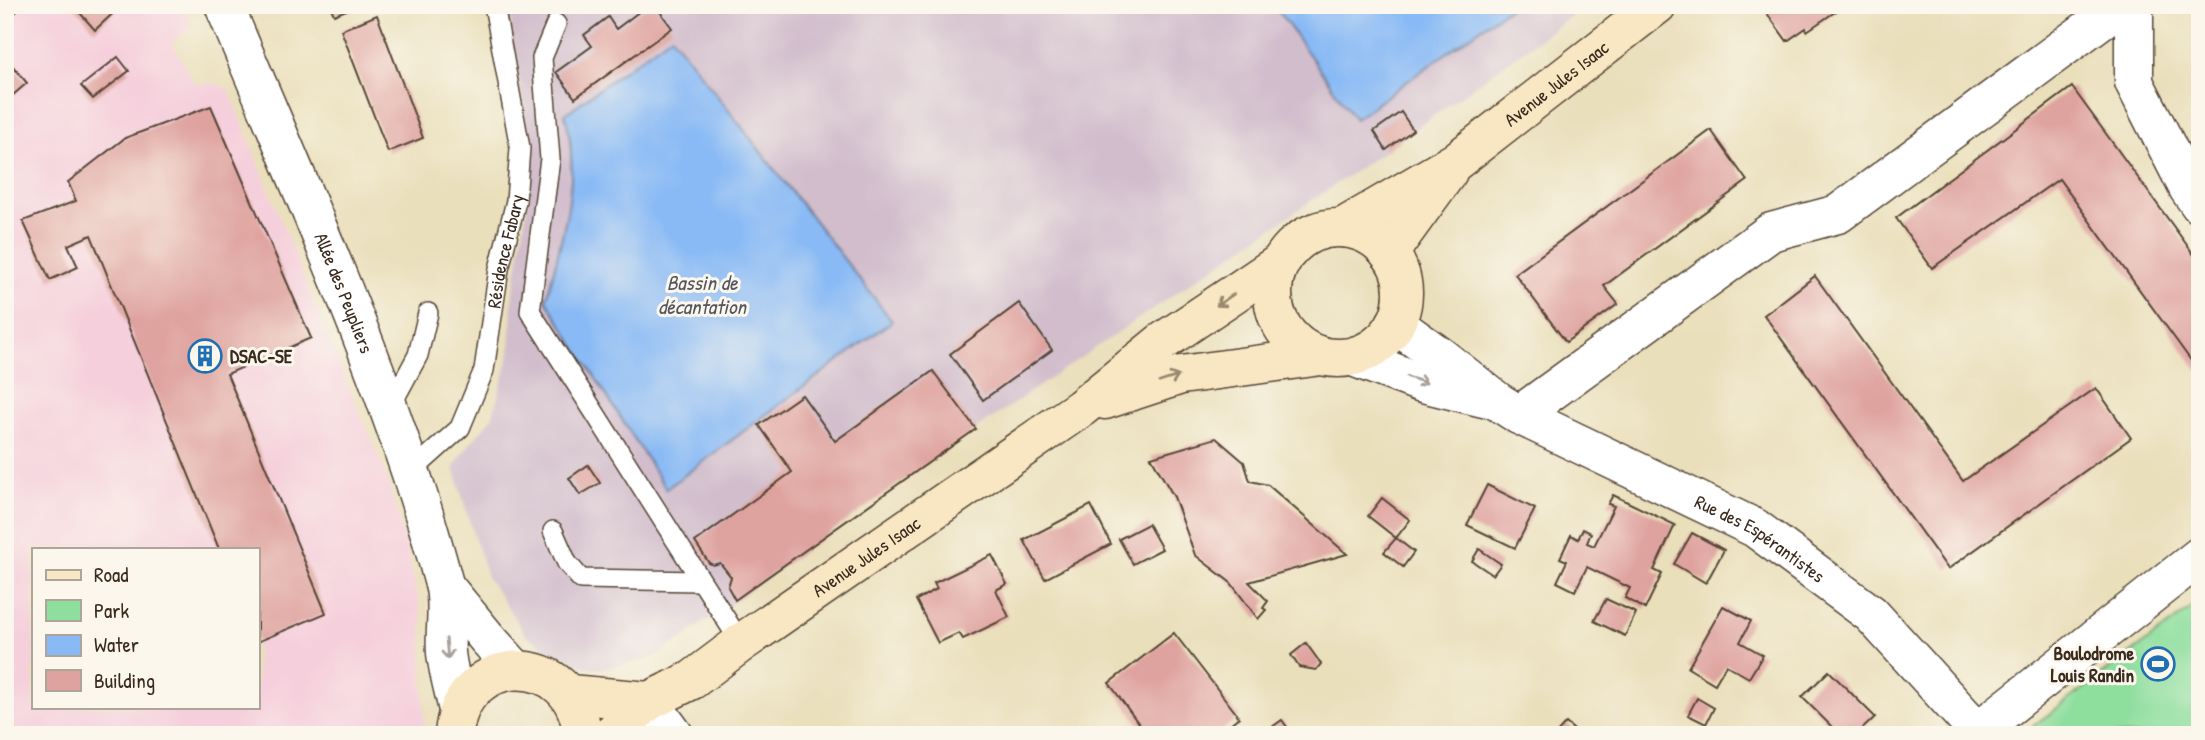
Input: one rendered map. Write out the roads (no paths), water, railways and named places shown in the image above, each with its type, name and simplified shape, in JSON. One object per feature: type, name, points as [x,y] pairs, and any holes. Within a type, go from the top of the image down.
[{"type":"main road","name":"Avenue Jules Isaac","points":[[1342,228],[1455,162],[1657,5]]},
{"type":"main road","name":"Avenue Jules Isaac","points":[[1389,253],[1455,162]]},
{"type":"main road","points":[[1342,228],[1360,232],[1376,240],[1389,253],[1399,269],[1403,287],[1402,306],[1395,324],[1384,339],[1370,350],[1337,356],[1307,350],[1291,337],[1280,320],[1274,301],[1274,281],[1281,262],[1292,247],[1307,236],[1324,229],[1342,228]]},
{"type":"main road","name":"Avenue Jules Isaac","points":[[610,735],[649,701],[692,680],[741,643],[1081,408],[1162,342],[1281,262]]},
{"type":"main road","name":"Avenue Jules Isaac","points":[[1081,408],[1181,375],[1337,356]]},
{"type":"main road","points":[[456,722],[472,689],[492,675],[516,670],[537,672],[555,681],[569,694],[581,717],[582,735]]},
{"type":"main road","points":[[569,694],[649,701]]},
{"type":"street","name":"Allée des Peupliers","points":[[223,5],[390,408],[412,471],[446,588],[446,653],[456,722]]},
{"type":"street","points":[[1508,408],[1771,232],[1838,214],[2121,5]]},
{"type":"street","points":[[2134,5],[2134,82],[2188,188],[2200,205]]},
{"type":"street","name":"Rue des Espérantistes","points":[[1395,324],[1508,408]]},
{"type":"street","name":"Rue des Espérantistes","points":[[1337,356],[1508,408],[1755,528],[1871,614],[1979,733]]},
{"type":"street","points":[[1979,733],[2200,556]]},
{"type":"street","name":"Allée des Peupliers","points":[[446,588],[516,670]]},
{"type":"street","points":[[649,701],[674,735]]},
{"type":"lane","name":"Résidence Fabary","points":[[412,471],[460,428],[484,370],[499,270],[516,201],[520,148],[494,5]]},
{"type":"lane","points":[[556,24],[542,58],[550,159],[530,311],[741,643]]},
{"type":"lane","points":[[390,408],[418,355],[428,313]]},
{"type":"lane","points":[[553,531],[567,563],[582,579],[700,581]]},
{"type":"water","points":[[1274,5],[1513,5],[1355,119]]},
{"type":"water","name":"Bassin de décantation","points":[[671,36],[892,321],[666,489],[546,300],[564,231],[571,185],[570,138],[565,114]]},
{"type":"place","name":"DSAC-SE","points":[[205,356]]},
{"type":"place","name":"Boulodrome Louis Randin","points":[[2158,664]]}]
